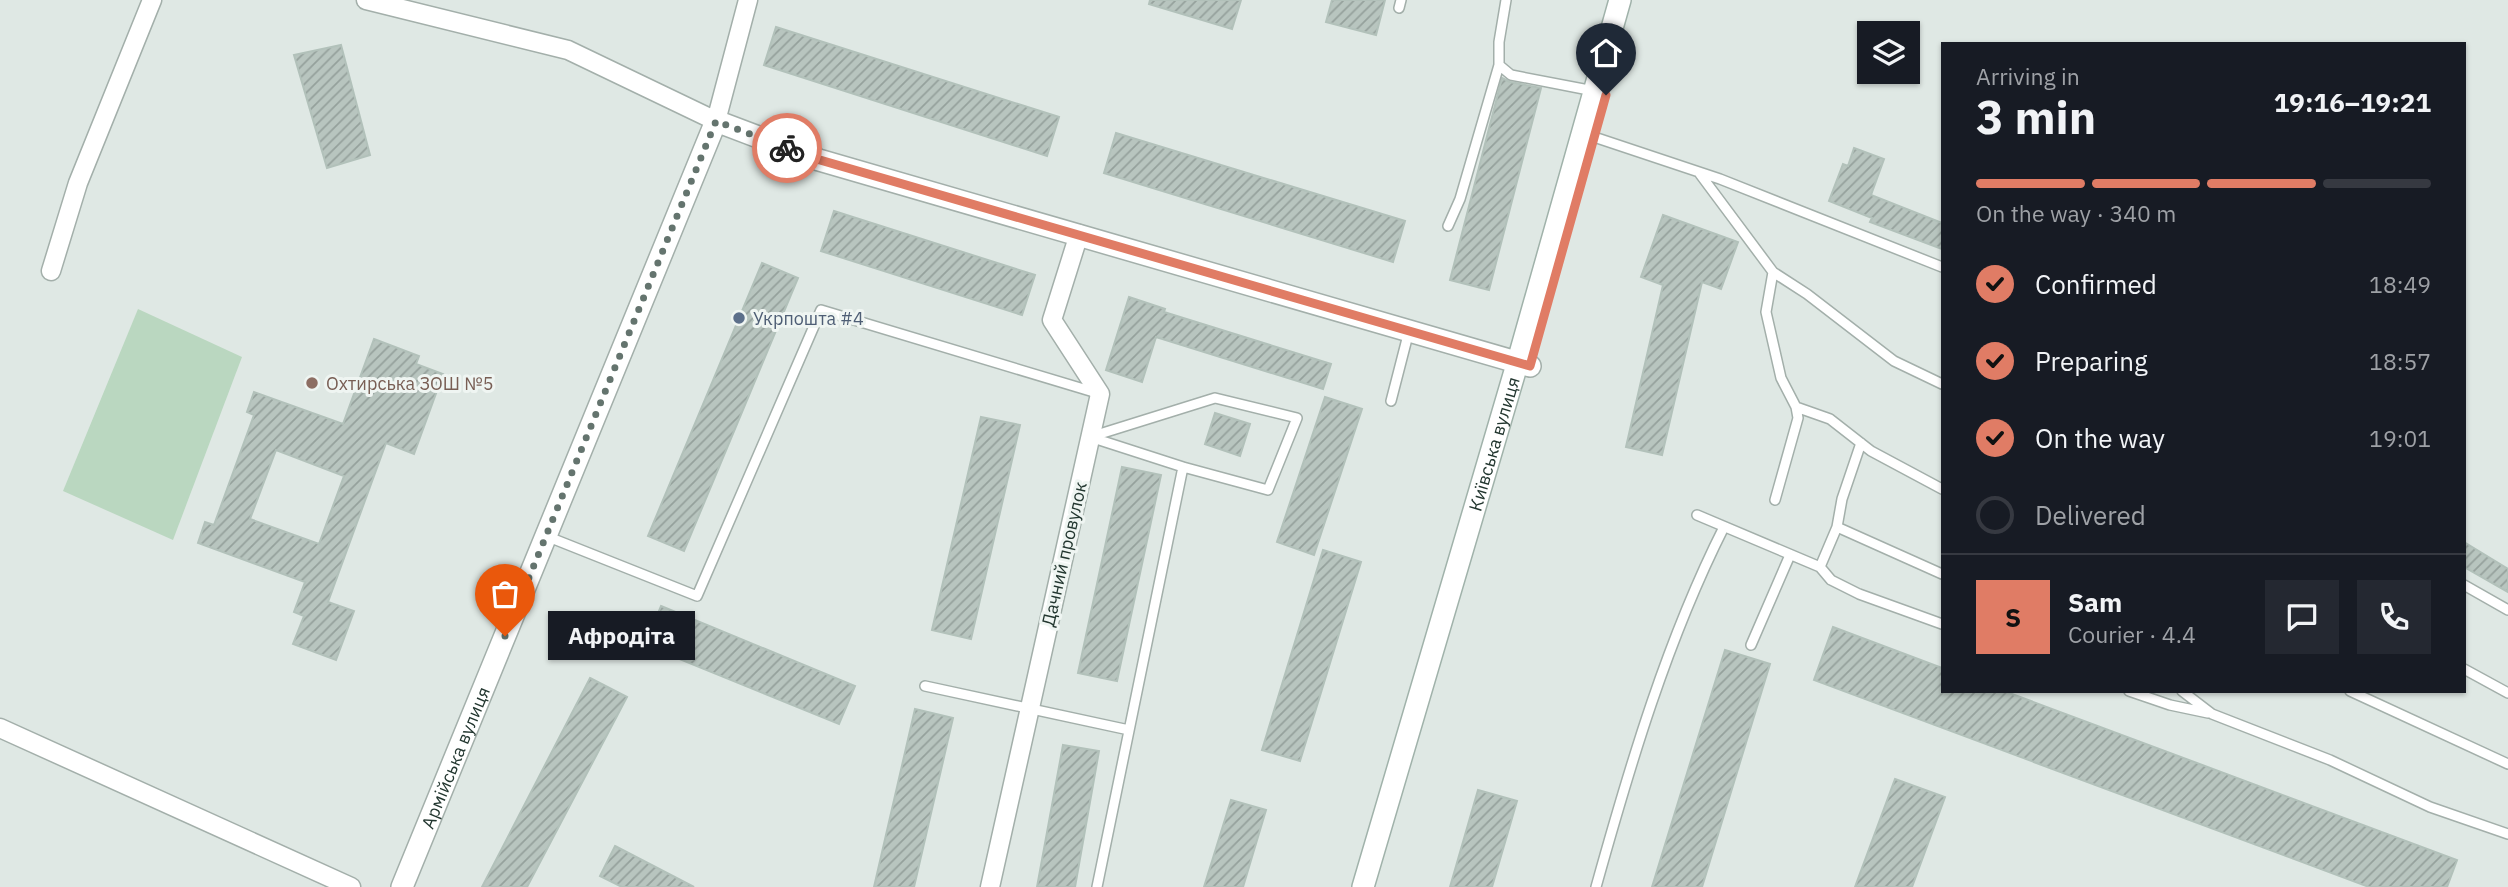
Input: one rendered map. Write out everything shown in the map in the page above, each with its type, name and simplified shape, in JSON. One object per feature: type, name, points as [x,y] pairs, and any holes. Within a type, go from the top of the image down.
[{"type":"main road","name":"Київська вулиця","points":[[1378,887],[1524,363],[1620,0]]},
{"type":"main road","name":"Київська вулиця","points":[[1363,887],[1594,137],[1632,0]]},
{"type":"main road","points":[[716,121],[820,160],[1524,363]]},
{"type":"main road","name":"Армійська вулиця","points":[[402,887],[716,121]]},
{"type":"street","points":[[51,271],[78,183],[152,0]]},
{"type":"street","points":[[366,0],[568,50],[716,121]]},
{"type":"street","name":"Армійська вулиця","points":[[716,121],[748,0]]},
{"type":"street","points":[[1079,234],[1052,320],[1100,394]]},
{"type":"street","name":"Дачний провулок","points":[[990,887],[1100,394]]},
{"type":"street","points":[[0,728],[351,887]]},
{"type":"lane","points":[[1448,226],[1460,199],[1499,65],[1499,42],[1506,0]]},
{"type":"lane","points":[[1499,65],[1511,75],[1594,91]]},
{"type":"lane","points":[[1594,137],[1699,172],[1941,267]]},
{"type":"lane","points":[[1699,172],[1773,272],[1894,361],[1941,384]]},
{"type":"lane","points":[[1773,272],[1766,312],[1781,379],[1796,407],[1798,418],[1775,500]]},
{"type":"lane","points":[[546,536],[697,596],[821,310],[1100,394]]},
{"type":"lane","points":[[1391,401],[1409,330]]},
{"type":"lane","points":[[1215,398],[1297,418],[1268,490],[1183,467],[1090,437],[1215,398]]},
{"type":"lane","points":[[1796,407],[1830,419],[1861,443],[1941,488]]},
{"type":"lane","points":[[1820,567],[1837,527],[1842,499],[1861,443]]},
{"type":"lane","points":[[1097,887],[1183,467]]},
{"type":"lane","points":[[1697,515],[1820,567],[1831,580],[1859,594],[1941,624]]},
{"type":"lane","points":[[1595,887],[1650,708],[1710,555],[1724,527]]},
{"type":"lane","points":[[1837,527],[1941,573]]},
{"type":"lane","points":[[1751,645],[1790,555]]},
{"type":"lane","points":[[2466,586],[2508,610]]},
{"type":"lane","points":[[2466,670],[2508,693]]},
{"type":"lane","points":[[925,686],[1129,730]]},
{"type":"lane","points":[[2135,693],[2170,705],[2213,714],[2330,760],[2430,807],[2508,834]]},
{"type":"lane","points":[[2185,693],[2213,714]]},
{"type":"lane","points":[[2354,693],[2508,764]]},
{"type":"green space","points":[[138,309],[242,357],[173,540],[63,491]]},
{"type":"building","points":[[1150,0],[1241,0],[1232,29],[1149,4]]},
{"type":"building","points":[[1332,0],[1385,0],[1376,35],[1326,22]]},
{"type":"building","points":[[776,27],[1059,117],[1047,156],[764,65]]},
{"type":"building","points":[[341,45],[370,155],[327,168],[294,55]]},
{"type":"building","points":[[1502,78],[1541,88],[1489,290],[1450,280]]},
{"type":"building","points":[[1116,133],[1405,221],[1393,262],[1104,173]]},
{"type":"building","points":[[1854,148],[1884,159],[1871,195],[1941,223],[1941,249],[1870,222],[1872,218],[1829,201],[1843,164],[1848,166]]},
{"type":"building","points":[[834,211],[1035,275],[1022,315],[821,251]]},
{"type":"building","points":[[1663,215],[1738,242],[1721,289],[1702,282],[1662,455],[1626,447],[1663,285],[1641,277]]},
{"type":"building","points":[[762,263],[798,278],[684,551],[648,536]]},
{"type":"building","points":[[1129,297],[1165,309],[1164,312],[1331,364],[1323,389],[1156,337],[1142,382],[1106,370]]},
{"type":"building","points":[[374,339],[419,356],[416,364],[443,374],[414,454],[386,443],[328,602],[354,611],[336,660],[293,644],[304,616],[294,612],[305,582],[198,543],[205,522],[214,525],[254,415],[247,412],[254,392],[343,424]],"holes":[[[276,450],[344,476],[319,544],[250,519]]]},
{"type":"building","points":[[1325,397],[1362,409],[1314,555],[1277,542]]},
{"type":"building","points":[[1215,413],[1250,424],[1240,456],[1205,444]]},
{"type":"building","points":[[981,417],[1020,425],[971,639],[932,630]]},
{"type":"building","points":[[1122,467],[1161,475],[1117,681],[1078,673]]},
{"type":"building","points":[[2466,543],[2508,569],[2508,592],[2466,568]]},
{"type":"building","points":[[1323,550],[1361,562],[1300,761],[1262,750]]},
{"type":"building","points":[[661,606],[855,686],[839,724],[645,645]]},
{"type":"building","points":[[1833,627],[1941,668],[1941,693],[2009,693],[2457,860],[2447,887],[2369,887],[1814,680]]},
{"type":"building","points":[[1725,650],[1770,664],[1702,887],[1652,887]]},
{"type":"building","points":[[590,678],[627,697],[527,887],[482,887]]},
{"type":"building","points":[[915,709],[953,718],[914,887],[874,887]]},
{"type":"building","points":[[1063,745],[1099,751],[1075,887],[1037,887]]},
{"type":"building","points":[[1895,779],[1945,797],[1912,887],[1855,887]]},
{"type":"building","points":[[1478,790],[1517,801],[1492,887],[1450,887]]},
{"type":"building","points":[[1231,800],[1266,810],[1243,887],[1204,887]]},
{"type":"building","points":[[615,846],[694,887],[622,887],[600,876]]},
{"type":"way so far","points":[[505,636],[716,121],[787,148]]},
{"type":"place","name":"Укрпошта #4","points":[[739,318]]},
{"type":"place","name":"Охтирська ЗОШ №5","points":[[312,383]]},
{"type":"place","name":"Афродіта","points":[[505,636]]},
{"type":"route","points":[[787,148],[820,160],[1530,366],[1606,95]]}]
